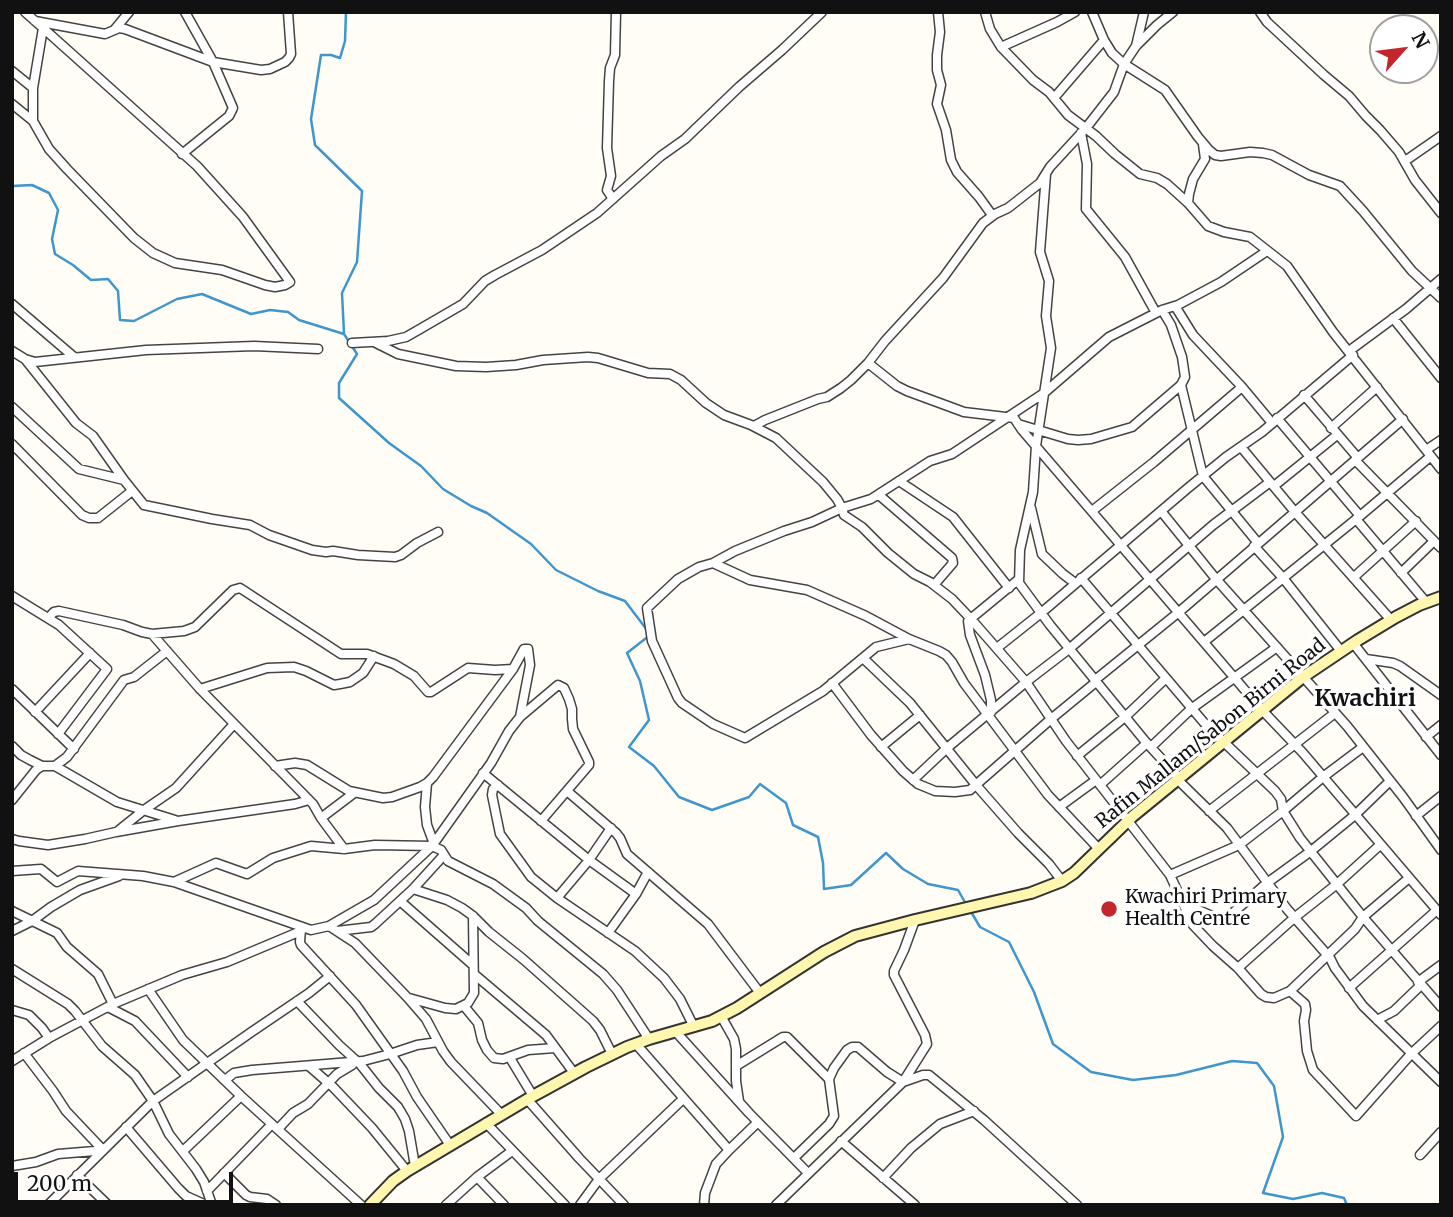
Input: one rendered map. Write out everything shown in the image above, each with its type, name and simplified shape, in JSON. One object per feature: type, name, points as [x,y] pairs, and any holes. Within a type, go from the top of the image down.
[{"type":"street","points":[[12,104],[33,121],[49,149],[67,169],[134,238],[153,253],[175,263],[222,270],[265,285],[275,287],[290,282],[235,208],[197,166],[25,12]]},
{"type":"street","points":[[114,30],[129,12]]},
{"type":"street","points":[[182,154],[229,116],[233,108],[213,62],[185,12]]},
{"type":"street","points":[[34,21],[105,34],[125,29],[213,62],[261,70],[285,62],[291,54],[288,12]]},
{"type":"street","points":[[613,199],[607,190],[611,176],[607,148],[609,81],[615,55],[616,12]]},
{"type":"street","points":[[352,343],[376,343],[406,337],[463,304],[485,282],[586,221],[661,156],[685,139],[822,12]]},
{"type":"street","points":[[938,12],[940,32],[937,70],[941,81],[937,104],[946,130],[951,160],[954,169],[992,215]]},
{"type":"street","points":[[985,12],[990,29],[1001,47],[1084,130],[1140,174],[1162,180],[1188,203],[1208,226],[1250,237],[1287,266],[1327,323],[1441,469]]},
{"type":"street","points":[[1001,47],[1075,12]]},
{"type":"street","points":[[1091,12],[1112,53],[1124,64],[1165,90],[1202,143],[1215,155],[1264,153],[1340,186],[1412,271],[1441,298]]},
{"type":"street","points":[[1136,46],[1144,12]]},
{"type":"street","points":[[754,426],[835,393],[868,363],[943,278],[983,223],[1036,187],[1114,92],[1124,64],[1136,46],[1173,12]]},
{"type":"street","points":[[1260,12],[1267,22],[1347,93],[1405,161],[1415,180],[1441,212]]},
{"type":"street","points":[[33,121],[33,88],[43,28]]},
{"type":"street","points":[[1054,98],[1104,40]]},
{"type":"street","points":[[12,71],[33,88]]},
{"type":"street","points":[[1018,425],[1078,440],[1129,429],[1181,385],[1185,377],[1184,363],[1171,325],[1125,257],[1086,209],[1087,164],[1084,130]]},
{"type":"street","points":[[1405,161],[1441,136]]},
{"type":"street","points":[[1188,203],[1193,179],[1205,159],[1202,143]]},
{"type":"street","points":[[1045,174],[1040,252],[1050,288],[1045,316],[1051,348],[1036,446],[1033,487],[1020,550],[1021,587],[1125,717],[1178,779],[1227,828],[1294,918],[1331,958],[1349,988],[1377,1020],[1441,1082]]},
{"type":"street","points":[[909,639],[876,648],[822,691],[745,738],[713,724],[678,698],[652,641],[647,608],[678,579],[699,567],[878,495],[930,461],[951,454],[1044,393],[1109,337],[1221,282],[1267,251]]},
{"type":"street","points":[[997,648],[1161,511],[1262,432],[1351,353],[1441,279]]},
{"type":"street","points":[[12,304],[74,357]]},
{"type":"street","points":[[1175,306],[1193,335],[1331,481],[1382,552],[1426,603]]},
{"type":"street","points":[[1393,318],[1441,378]]},
{"type":"street","points":[[376,343],[398,354],[456,366],[486,367],[563,358],[598,358],[648,373],[675,376],[724,415],[754,426],[776,439],[823,482],[844,515],[862,527],[914,574],[953,599],[997,648],[1026,682],[1077,756],[1170,875],[1193,925],[1266,997],[1274,998],[1290,991],[1355,929],[1363,917],[1409,878]]},
{"type":"street","points":[[12,351],[35,362],[146,350],[206,347],[318,349]]},
{"type":"street","points":[[25,359],[76,423],[93,436],[144,505],[192,516],[250,524],[269,535],[326,552],[395,557],[438,533]]},
{"type":"street","points":[[868,363],[906,391],[964,412],[1012,417],[1439,913],[1391,950],[1349,988]]},
{"type":"street","points":[[1181,385],[1203,477],[1340,651]]},
{"type":"street","points":[[1092,511],[1242,387]]},
{"type":"street","points":[[913,780],[947,748],[1232,511],[1309,457],[1377,387]]},
{"type":"street","points":[[1304,395],[1387,494],[1441,548]]},
{"type":"street","points":[[12,407],[79,469],[124,480]]},
{"type":"street","points":[[832,684],[881,747],[902,771],[918,784],[935,791],[970,790],[1403,419]]},
{"type":"street","points":[[1204,642],[1387,494],[1441,440]]},
{"type":"street","points":[[12,444],[82,515],[89,518],[98,518],[132,491]]},
{"type":"street","points":[[1241,447],[1391,620]]},
{"type":"street","points":[[899,481],[953,517],[1009,588]]},
{"type":"street","points":[[878,495],[952,558],[953,563],[934,585]]},
{"type":"street","points":[[1030,504],[1042,554],[1046,559],[1078,581],[1110,613],[1191,709],[1275,791],[1283,811],[1311,851],[1363,917],[1441,1007]]},
{"type":"street","points":[[1161,511],[1216,579],[1335,713],[1441,850]]},
{"type":"street","points":[[1354,577],[1416,521]]},
{"type":"street","points":[[1401,573],[1434,541]]},
{"type":"street","points":[[713,562],[750,580],[814,593],[946,654],[964,683],[1048,795],[1098,848]]},
{"type":"street","points":[[989,713],[992,704],[985,675],[967,625],[968,621],[1019,579]]},
{"type":"street","points":[[49,617],[59,611],[152,634],[184,631],[195,627],[233,590],[240,588],[341,654],[374,656],[407,671],[428,692],[468,668],[513,669]]},
{"type":"street","points":[[12,596],[49,617],[106,667],[107,671],[58,733]]},
{"type":"street","name":"Rafin Mallam/Sabon Birni Road","points":[[370,1205],[393,1181],[411,1169],[574,1073],[636,1044],[721,1016],[824,952],[855,936],[1031,893],[1062,881],[1074,873],[1127,821],[1303,677],[1391,620],[1440,598]]},
{"type":"street","points":[[152,634],[200,689],[309,800],[344,849]]},
{"type":"street","points":[[1353,643],[1441,755]]},
{"type":"street","points":[[1059,807],[1149,745],[1191,709],[1277,647]]},
{"type":"street","points":[[275,766],[295,763],[307,765],[354,793],[383,798],[427,783],[513,669],[524,649],[528,649],[530,664],[520,717]]},
{"type":"street","points":[[12,746],[21,755],[42,766],[55,766],[63,762],[124,680],[134,677],[167,651]]},
{"type":"street","points":[[35,712],[90,653]]},
{"type":"street","points":[[200,689],[267,668],[294,667],[334,685],[340,684],[350,682],[363,673],[374,656]]},
{"type":"street","points":[[863,658],[903,695],[976,785],[1062,881]]},
{"type":"street","points":[[1366,659],[1400,666],[1441,695]]},
{"type":"street","points":[[1077,756],[1166,679]]},
{"type":"street","points":[[333,928],[374,900],[433,845],[491,763],[509,731],[520,717],[558,685],[564,688],[572,709],[573,729],[589,765],[541,821]]},
{"type":"street","points":[[12,689],[74,749]]},
{"type":"street","points":[[1209,811],[1335,713]]},
{"type":"street","points":[[881,747],[920,715]]},
{"type":"street","points":[[116,832],[176,788],[234,724]]},
{"type":"street","points":[[1426,737],[1441,725]]},
{"type":"street","points":[[1170,875],[1239,845],[1363,747]]},
{"type":"street","points":[[12,800],[42,766]]},
{"type":"street","points":[[55,766],[117,802],[178,821]]},
{"type":"street","points":[[483,773],[589,860],[636,894]]},
{"type":"street","points":[[1182,902],[1212,916],[1227,918],[1354,815],[1390,781]]},
{"type":"street","points":[[427,783],[425,807],[433,845]]},
{"type":"street","points":[[498,785],[493,789],[492,795],[499,834],[531,877],[635,951],[664,978],[694,1027]]},
{"type":"street","points":[[567,791],[611,828],[628,854],[708,925],[760,993]]},
{"type":"street","points":[[321,818],[354,793]]},
{"type":"street","points":[[1416,817],[1441,796]]},
{"type":"street","points":[[12,839],[48,845],[309,800]]},
{"type":"street","points":[[557,898],[589,860],[611,828]]},
{"type":"street","points":[[174,882],[216,863],[247,874],[273,858],[311,846],[344,849],[375,845],[433,845],[448,862],[493,884],[526,908],[603,974],[617,990],[649,1039]]},
{"type":"street","points":[[1238,968],[1380,845]]},
{"type":"street","points":[[12,871],[41,869],[57,882],[78,871],[143,876],[174,882],[301,929],[312,930],[370,927],[413,889],[444,855]]},
{"type":"street","points":[[608,933],[648,873]]},
{"type":"street","points":[[12,930],[32,921],[80,890],[121,875]]},
{"type":"street","points":[[413,889],[447,900],[473,916],[593,1021],[612,1054]]},
{"type":"street","points":[[400,901],[545,1035],[574,1073]]},
{"type":"street","points":[[12,911],[57,933],[67,947],[98,974],[111,1005],[135,1021],[188,1077]]},
{"type":"street","points":[[407,997],[456,1009],[472,998],[473,916]]},
{"type":"street","points":[[776,1205],[903,1082],[925,1048],[928,1041],[894,975],[915,920]]},
{"type":"street","points":[[333,928],[367,954],[407,997],[426,1019],[451,1062],[501,1114]]},
{"type":"street","points":[[301,929],[301,945],[356,1005],[403,1071],[450,1145]]},
{"type":"street","points":[[12,1061],[81,1019],[111,1005],[182,975],[227,962],[301,929]]},
{"type":"street","points":[[1377,1020],[1394,1011],[1441,965]]},
{"type":"street","points":[[12,969],[68,1004],[102,1046],[135,1075],[153,1101],[169,1134],[196,1169],[212,1205]]},
{"type":"street","points":[[48,1205],[153,1101],[330,976]]},
{"type":"street","points":[[148,989],[183,1040],[361,1205]]},
{"type":"street","points":[[1290,991],[1305,1004],[1307,1051],[1313,1070],[1356,1116],[1411,1054],[1441,1026]]},
{"type":"street","points":[[297,1001],[398,1107],[409,1131],[411,1169]]},
{"type":"street","points":[[464,1006],[478,1023],[482,1040],[494,1058],[499,1060],[528,1051],[555,1048]]},
{"type":"street","points":[[12,1010],[29,1015],[49,1038]]},
{"type":"street","points":[[721,1016],[734,1039],[739,1101]]},
{"type":"street","points":[[676,1032],[808,1173]]},
{"type":"street","points":[[736,1066],[787,1037],[829,1079]]},
{"type":"street","points":[[225,1080],[240,1072],[363,1061],[417,1045],[439,1042]]},
{"type":"street","points":[[636,1044],[729,1150]]},
{"type":"street","points":[[794,1158],[834,1116],[829,1079],[847,1050],[858,1047],[903,1082]]},
{"type":"street","points":[[24,1053],[66,1111],[102,1149]]},
{"type":"street","points":[[510,1058],[530,1098],[599,1180],[624,1205]]},
{"type":"street","points":[[207,1191],[275,1126],[308,1104],[356,1060]]},
{"type":"street","points":[[309,1066],[411,1169]]},
{"type":"street","points":[[903,1082],[929,1074],[974,1111],[1077,1205]]},
{"type":"street","points":[[183,1151],[241,1096]]},
{"type":"street","points":[[580,1205],[599,1180],[683,1099]]},
{"type":"street","points":[[883,1178],[911,1148],[940,1124],[974,1111]]},
{"type":"street","points":[[704,1205],[710,1175],[716,1164],[758,1122]]},
{"type":"street","points":[[486,1123],[565,1205]]},
{"type":"street","points":[[126,1127],[186,1196],[206,1205]]},
{"type":"street","points":[[1420,1155],[1441,1132]]},
{"type":"street","points":[[841,1141],[915,1205]]},
{"type":"street","points":[[12,1166],[36,1162],[58,1154],[102,1149]]},
{"type":"street","points":[[446,1205],[512,1151]]},
{"type":"street","points":[[224,1173],[246,1195],[267,1199],[276,1205]]},
{"type":"street","points":[[77,1175],[108,1205]]},
{"type":"street","points":[[477,1177],[504,1205]]},
{"type":"waterway","points":[[346,12],[345,41],[340,58],[321,55],[311,119],[315,145],[362,191],[357,262],[342,293],[344,334],[357,354],[339,383],[339,398],[389,443],[421,466],[443,489],[487,513],[531,544],[556,570],[625,601],[647,630]]},
{"type":"waterway","points":[[12,186],[32,185],[49,193],[58,210],[52,239],[55,254],[91,280],[108,279],[118,291],[120,320],[134,321],[177,299],[202,294],[251,314],[270,310],[288,312],[299,320],[344,334]]},
{"type":"waterway","points":[[650,635],[627,653],[640,681],[649,720],[629,747],[654,766],[679,797],[712,810],[749,797],[760,784],[786,803],[793,825],[818,837],[824,889],[851,885],[886,853],[903,869],[928,884],[958,890],[966,904]]},
{"type":"waterway","points":[[970,910],[980,927],[1009,942],[1034,992],[1053,1044],[1091,1072],[1133,1080],[1176,1075],[1232,1061],[1257,1063],[1274,1086],[1283,1137],[1263,1193],[1293,1199],[1322,1193],[1344,1198],[1347,1205]]},
{"type":"place","name":"Kwachiri Primary Health Centre","points":[[1109,909]]},
{"type":"district","name":"Kwachiri","points":[[1365,699]]}]
